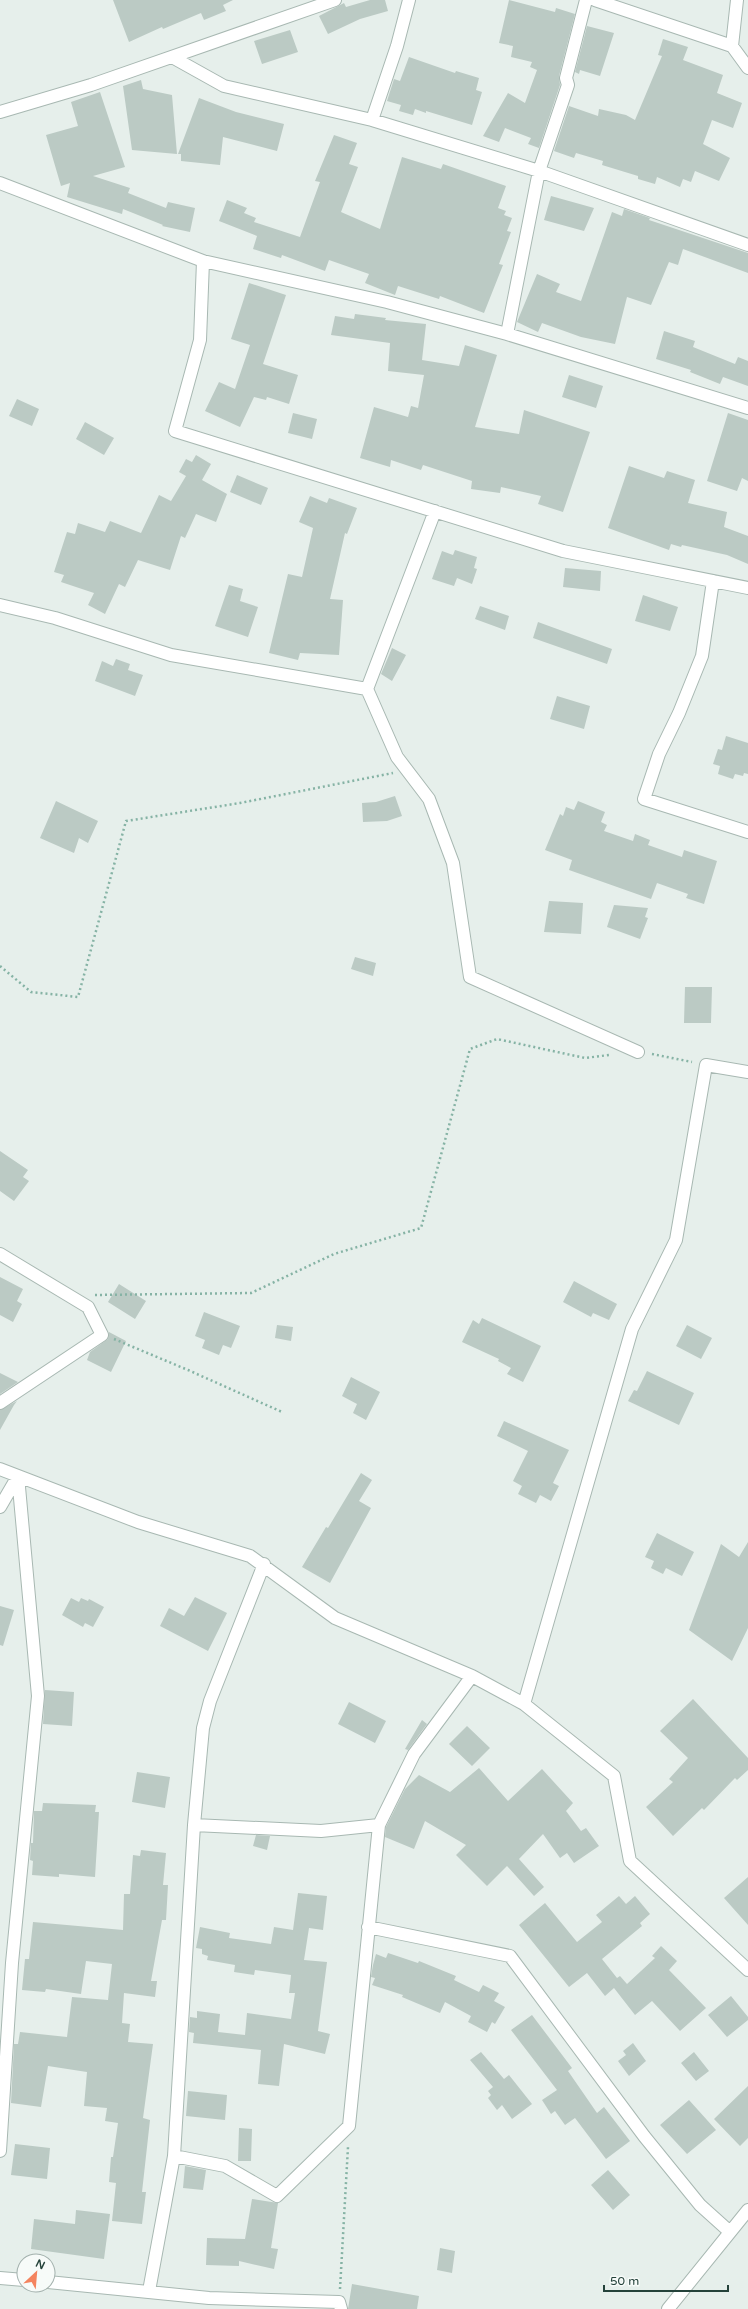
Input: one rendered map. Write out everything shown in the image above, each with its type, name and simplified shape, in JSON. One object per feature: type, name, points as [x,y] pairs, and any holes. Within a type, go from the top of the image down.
[{"type":"street","points":[[0,112],[91,85],[335,0]]},
{"type":"street","points":[[372,120],[397,46],[409,0]]},
{"type":"street","points":[[507,334],[539,171],[568,85],[566,78],[586,0]]},
{"type":"street","points":[[594,0],[732,46],[748,68]]},
{"type":"street","points":[[732,46],[737,0]]},
{"type":"street","points":[[172,57],[224,86],[372,120],[539,171],[748,245]]},
{"type":"street","points":[[0,183],[203,261],[387,302],[507,334],[748,408]]},
{"type":"street","points":[[203,261],[200,340],[175,431],[563,551],[748,588]]},
{"type":"street","points":[[435,511],[367,690],[397,756],[428,799],[453,863],[470,977],[638,1052]]},
{"type":"street","points":[[713,581],[702,656],[679,713],[659,754],[644,799],[748,832]]},
{"type":"street","points":[[0,605],[55,618],[171,655],[367,690]]},
{"type":"street","points":[[524,1704],[632,1329],[676,1240],[706,1065],[748,1072]]},
{"type":"street","points":[[0,1254],[88,1307],[102,1335],[0,1403]]},
{"type":"street","points":[[0,1469],[138,1522],[250,1556],[264,1564],[334,1618],[472,1676],[524,1704],[614,1776],[630,1861],[748,1970]]},
{"type":"street","points":[[0,1507],[18,1476]]},
{"type":"street","points":[[0,2151],[12,1963],[38,1696],[18,1476]]},
{"type":"street","points":[[149,2291],[174,2156],[194,1825],[203,1728],[210,1701],[264,1564]]},
{"type":"street","points":[[174,2156],[225,2166],[277,2196],[349,2126],[379,1826],[414,1754],[472,1676]]},
{"type":"street","points":[[194,1825],[321,1831],[379,1826]]},
{"type":"street","points":[[368,1928],[510,1956],[649,2142],[700,2205],[730,2232]]},
{"type":"street","points":[[668,2309],[748,2210]]},
{"type":"street","points":[[0,2278],[16,2279]]},
{"type":"street","points":[[56,2283],[208,2298],[340,2305]]},
{"type":"path","points":[[0,966],[31,992],[78,997],[126,821],[240,803],[407,771]]},
{"type":"path","points":[[68,1295],[251,1293],[334,1254],[420,1228],[470,1049],[497,1039],[585,1058],[615,1054]]},
{"type":"path","points":[[638,1052],[706,1065]]},
{"type":"path","points":[[102,1335],[188,1370],[282,1412]]},
{"type":"path","points":[[340,2305],[349,2126]]},
{"type":"building","points":[[113,0],[233,0],[223,5],[226,11],[204,20],[201,13],[163,29],[162,27],[129,42]]},
{"type":"building","points":[[370,0],[385,0],[388,11],[360,19],[328,34],[319,16],[344,3],[346,7]]},
{"type":"building","points":[[509,0],[555,12],[556,8],[575,14],[559,76],[560,85],[539,148],[528,144],[531,138],[505,128],[499,142],[483,136],[508,93],[525,103],[537,70],[530,67],[532,62],[511,57],[513,46],[499,43]]},
{"type":"building","points":[[587,26],[614,33],[600,76],[580,70],[579,74],[575,72]]},
{"type":"building","points":[[290,30],[298,52],[262,64],[254,41]]},
{"type":"building","points":[[663,39],[688,47],[683,60],[723,75],[717,93],[742,103],[733,128],[712,120],[703,144],[730,158],[719,181],[695,171],[691,182],[683,179],[680,187],[657,177],[655,184],[638,179],[638,176],[602,165],[603,161],[576,153],[574,158],[554,151],[569,106],[598,116],[599,109],[626,115],[635,120],[662,56],[658,55]]},
{"type":"building","points":[[409,57],[455,73],[456,71],[479,78],[476,90],[482,92],[472,125],[415,109],[413,115],[399,111],[401,105],[387,101],[394,79],[400,81]]},
{"type":"building","points":[[141,80],[143,89],[172,95],[177,154],[132,150],[123,86]]},
{"type":"building","points":[[100,92],[125,167],[93,176],[130,188],[128,193],[166,208],[168,202],[195,208],[190,232],[162,226],[163,225],[123,209],[122,214],[67,197],[70,183],[61,186],[46,135],[78,126],[71,102]]},
{"type":"building","points":[[199,98],[236,112],[284,124],[277,151],[223,137],[220,165],[181,161],[181,154],[178,154]]},
{"type":"building","points":[[334,135],[357,143],[349,164],[358,167],[341,212],[380,229],[402,157],[441,169],[443,164],[506,186],[498,208],[506,211],[504,215],[512,218],[507,231],[511,232],[499,264],[503,265],[484,313],[440,296],[439,299],[398,286],[395,295],[365,283],[369,274],[329,260],[325,271],[282,255],[281,258],[253,249],[257,236],[219,221],[227,200],[247,208],[244,213],[256,218],[254,222],[300,237],[320,182],[315,181]]},
{"type":"building","points":[[551,196],[594,208],[584,231],[544,220]]},
{"type":"building","points":[[624,209],[650,218],[649,220],[748,253],[748,273],[683,249],[678,265],[669,262],[651,305],[627,297],[615,344],[581,337],[542,323],[538,332],[517,322],[537,274],[560,284],[556,292],[581,301],[612,212],[622,216]]},
{"type":"building","points":[[249,283],[286,295],[263,364],[298,375],[289,404],[267,397],[266,400],[254,397],[240,427],[205,411],[219,382],[235,389],[250,345],[231,339]]},
{"type":"building","points":[[355,314],[386,318],[385,320],[426,324],[422,360],[459,366],[465,345],[497,355],[475,427],[519,434],[524,410],[590,432],[563,512],[538,504],[541,496],[501,487],[500,493],[471,489],[472,481],[423,465],[421,470],[391,460],[390,467],[360,458],[374,407],[408,417],[411,406],[418,408],[424,375],[388,371],[390,343],[331,335],[335,316],[354,319]]},
{"type":"building","points":[[664,331],[695,341],[693,347],[735,364],[738,357],[748,361],[748,386],[723,377],[720,384],[690,372],[691,370],[656,359]]},
{"type":"building","points":[[569,375],[603,386],[596,408],[562,397]]},
{"type":"building","points":[[17,399],[39,409],[32,426],[9,416]]},
{"type":"building","points":[[293,413],[317,419],[312,439],[288,433]]},
{"type":"building","points":[[728,413],[748,420],[748,481],[742,478],[737,491],[707,481]]},
{"type":"building","points":[[85,422],[114,438],[104,455],[76,439]]},
{"type":"building","points":[[196,455],[211,464],[202,480],[227,494],[216,522],[196,514],[185,538],[181,536],[170,570],[138,560],[125,587],[119,584],[105,614],[88,605],[94,593],[61,582],[64,575],[54,572],[67,532],[75,534],[78,523],[105,532],[110,521],[141,533],[159,495],[171,501],[186,476],[179,472],[186,459],[192,462]]},
{"type":"building","points":[[629,466],[664,478],[667,471],[695,480],[688,503],[727,512],[724,527],[748,536],[748,564],[727,555],[682,545],[681,547],[671,544],[669,550],[608,528]]},
{"type":"building","points":[[237,475],[268,488],[261,505],[230,492]]},
{"type":"building","points":[[310,496],[327,503],[329,498],[357,508],[347,534],[345,533],[330,599],[343,600],[339,655],[300,653],[298,660],[269,653],[288,574],[302,577],[313,528],[299,522]]},
{"type":"building","points":[[455,550],[477,557],[474,568],[477,569],[472,584],[457,578],[454,586],[432,579],[442,551],[453,555]]},
{"type":"building","points":[[565,568],[601,571],[600,591],[563,587]]},
{"type":"building","points":[[229,585],[243,589],[240,601],[258,607],[248,637],[215,626]]},
{"type":"building","points":[[643,595],[678,607],[670,631],[635,621]]},
{"type":"building","points":[[480,606],[509,616],[505,630],[475,619]]},
{"type":"building","points":[[538,622],[612,649],[607,664],[533,638]]},
{"type":"building","points":[[392,648],[406,655],[392,681],[381,674]]},
{"type":"building","points":[[116,659],[130,664],[128,670],[143,675],[135,696],[95,681],[102,661],[113,666]]},
{"type":"building","points":[[557,696],[590,706],[584,729],[550,719]]},
{"type":"building","points":[[726,736],[748,743],[748,774],[744,773],[743,776],[735,774],[733,779],[718,774],[720,766],[713,764],[718,749],[722,750]]},
{"type":"building","points":[[395,796],[402,816],[387,821],[363,822],[362,803],[376,802]]},
{"type":"building","points":[[56,801],[98,821],[88,843],[79,838],[74,853],[40,838]]},
{"type":"building","points":[[578,801],[605,812],[601,822],[607,825],[604,831],[633,841],[635,834],[650,840],[648,845],[682,857],[684,850],[717,861],[704,904],[686,898],[688,894],[657,883],[651,899],[569,870],[572,860],[545,850],[560,814],[563,816],[566,807],[574,810]]},
{"type":"building","points":[[549,901],[583,903],[581,934],[544,932]]},
{"type":"building","points":[[614,905],[648,908],[645,917],[648,918],[640,939],[607,927]]},
{"type":"building","points":[[355,957],[376,963],[373,976],[351,969]]},
{"type":"building","points":[[685,987],[712,987],[711,1023],[684,1023]]},
{"type":"building","points":[[0,1151],[28,1170],[23,1177],[29,1181],[14,1201],[0,1191]]},
{"type":"building","points":[[0,1277],[23,1289],[17,1301],[22,1304],[13,1322],[0,1315]]},
{"type":"building","points":[[574,1281],[617,1304],[609,1320],[593,1313],[591,1317],[563,1302]]},
{"type":"building","points":[[119,1284],[146,1301],[135,1319],[108,1302]]},
{"type":"building","points":[[204,1312],[240,1326],[231,1348],[223,1345],[219,1355],[202,1348],[205,1340],[195,1336]]},
{"type":"building","points":[[482,1318],[541,1346],[523,1382],[507,1374],[511,1368],[498,1361],[499,1359],[462,1342],[473,1320],[479,1324]]},
{"type":"building","points":[[277,1325],[293,1327],[291,1341],[275,1338]]},
{"type":"building","points":[[687,1325],[712,1338],[701,1359],[676,1346]]},
{"type":"building","points":[[109,1332],[126,1341],[111,1372],[87,1360],[90,1352],[108,1339]]},
{"type":"building","points":[[647,1371],[694,1393],[679,1425],[628,1401],[634,1390],[637,1391]]},
{"type":"building","points":[[0,1373],[18,1382],[0,1394]]},
{"type":"building","points":[[351,1377],[380,1392],[366,1420],[353,1413],[357,1404],[342,1396]]},
{"type":"building","points":[[17,1401],[14,1405],[0,1430],[0,1410]]},
{"type":"building","points":[[504,1421],[569,1450],[553,1483],[559,1486],[551,1501],[540,1495],[536,1503],[518,1494],[522,1486],[513,1481],[528,1451],[497,1436]]},
{"type":"building","points":[[361,1473],[372,1480],[359,1501],[371,1508],[330,1583],[302,1567],[326,1527],[328,1528]]},
{"type":"building","points":[[657,1533],[694,1552],[682,1576],[666,1568],[663,1574],[651,1568],[654,1561],[645,1557]]},
{"type":"building","points":[[748,1542],[748,1628],[732,1661],[689,1630],[721,1544],[739,1557]]},
{"type":"building","points":[[195,1597],[227,1613],[208,1651],[160,1626],[169,1608],[184,1616]]},
{"type":"building","points":[[71,1598],[79,1602],[81,1598],[88,1601],[89,1599],[104,1607],[93,1627],[85,1623],[83,1627],[62,1615]]},
{"type":"building","points":[[0,1606],[14,1610],[3,1646],[0,1645]]},
{"type":"building","points":[[45,1690],[74,1692],[72,1726],[43,1724]]},
{"type":"building","points":[[693,1699],[748,1758],[748,1770],[737,1780],[735,1778],[704,1810],[702,1808],[673,1836],[646,1807],[673,1782],[669,1779],[688,1758],[660,1731]]},
{"type":"building","points":[[349,1702],[386,1721],[375,1743],[338,1724]]},
{"type":"building","points":[[422,1720],[427,1724],[408,1750],[405,1749]]},
{"type":"building","points":[[467,1726],[490,1748],[472,1766],[449,1744]]},
{"type":"building","points":[[479,1768],[508,1801],[542,1769],[573,1803],[566,1811],[581,1831],[586,1828],[599,1846],[574,1863],[567,1853],[560,1858],[543,1834],[519,1859],[544,1887],[534,1896],[507,1866],[487,1886],[456,1855],[466,1845],[425,1821],[414,1849],[385,1837],[386,1827],[405,1789],[419,1775],[450,1792]]},
{"type":"building","points":[[137,1772],[170,1777],[165,1808],[132,1802]]},
{"type":"building","points":[[43,1803],[96,1805],[95,1812],[99,1812],[95,1877],[59,1874],[59,1877],[32,1875],[33,1861],[30,1860],[31,1843],[33,1843],[34,1811],[42,1811]]},
{"type":"building","points":[[256,1835],[270,1836],[267,1850],[253,1846]]},
{"type":"building","points":[[141,1850],[166,1853],[163,1885],[168,1885],[166,1920],[162,1920],[151,1981],[157,1981],[155,1997],[124,1993],[122,2023],[130,2024],[128,2042],[153,2044],[143,2118],[150,2120],[142,2192],[146,2192],[142,2224],[112,2221],[116,2183],[109,2182],[111,2157],[113,2157],[118,2123],[105,2121],[107,2108],[84,2106],[87,2072],[48,2066],[41,2107],[11,2103],[14,2044],[18,2044],[20,2032],[67,2037],[72,1997],[108,2000],[112,1964],[86,1961],[81,1994],[46,1989],[45,1992],[22,1990],[25,1959],[29,1959],[33,1922],[123,1930],[124,1894],[130,1894],[133,1855],[140,1856]]},
{"type":"building","points":[[748,1877],[748,1925],[724,1898]]},
{"type":"building","points":[[298,1893],[327,1896],[323,1930],[309,1928],[304,1960],[327,1962],[318,2031],[330,2034],[325,2054],[284,2044],[279,2086],[258,2084],[261,2050],[193,2043],[194,2033],[189,2032],[190,2017],[197,2018],[197,2011],[220,2014],[218,2032],[245,2035],[247,2013],[291,2019],[295,1993],[289,1993],[291,1975],[255,1970],[254,1975],[234,1972],[235,1965],[207,1960],[208,1956],[202,1954],[202,1949],[196,1948],[200,1927],[230,1933],[229,1938],[271,1944],[274,1927],[293,1930]]},
{"type":"building","points":[[619,1896],[626,1904],[635,1896],[650,1914],[640,1923],[642,1926],[602,1959],[617,1978],[620,1976],[627,1984],[655,1958],[652,1956],[661,1946],[677,1961],[669,1970],[706,2008],[680,2031],[652,2001],[635,2015],[614,1988],[605,1996],[587,1973],[569,1987],[519,1925],[545,1903],[577,1942],[602,1922],[596,1915]]},
{"type":"building","points":[[388,1953],[418,1963],[419,1961],[456,1976],[454,1980],[479,1992],[483,1985],[499,1993],[494,2001],[505,2007],[495,2024],[492,2022],[487,2032],[468,2022],[471,2016],[445,2002],[440,2013],[402,1997],[403,1995],[372,1985],[375,1978],[371,1977],[376,1954],[386,1958]]},
{"type":"building","points":[[731,1996],[748,2017],[748,2020],[727,2037],[708,2015]]},
{"type":"building","points":[[532,2015],[572,2068],[568,2071],[597,2113],[604,2107],[630,2141],[606,2159],[575,2118],[565,2125],[555,2111],[551,2114],[542,2100],[557,2090],[511,2030]]},
{"type":"building","points":[[633,2043],[646,2061],[629,2076],[618,2061],[626,2055],[623,2051]]},
{"type":"building","points":[[481,2052],[504,2079],[509,2075],[532,2104],[512,2119],[502,2105],[497,2110],[488,2098],[491,2095],[488,2091],[493,2087],[470,2060]]},
{"type":"building","points":[[694,2052],[709,2071],[696,2081],[681,2063]]},
{"type":"building","points":[[748,2086],[748,2138],[740,2146],[714,2119]]},
{"type":"building","points":[[188,2091],[227,2095],[225,2120],[186,2116]]},
{"type":"building","points":[[689,2100],[716,2130],[687,2154],[660,2125]]},
{"type":"building","points":[[239,2128],[252,2129],[251,2161],[238,2161]]},
{"type":"building","points":[[15,2144],[50,2148],[47,2179],[11,2175]]},
{"type":"building","points":[[185,2166],[206,2170],[203,2190],[183,2188]]},
{"type":"building","points":[[608,2170],[630,2195],[613,2210],[591,2185]]},
{"type":"building","points":[[252,2199],[278,2203],[271,2248],[278,2249],[274,2269],[239,2261],[239,2266],[206,2265],[207,2238],[245,2239]]},
{"type":"building","points":[[76,2210],[110,2214],[104,2259],[31,2249],[34,2219],[75,2224]]},
{"type":"building","points":[[440,2248],[455,2251],[452,2273],[437,2270]]},
{"type":"building","points":[[352,2284],[419,2296],[417,2309],[348,2309]]}]
